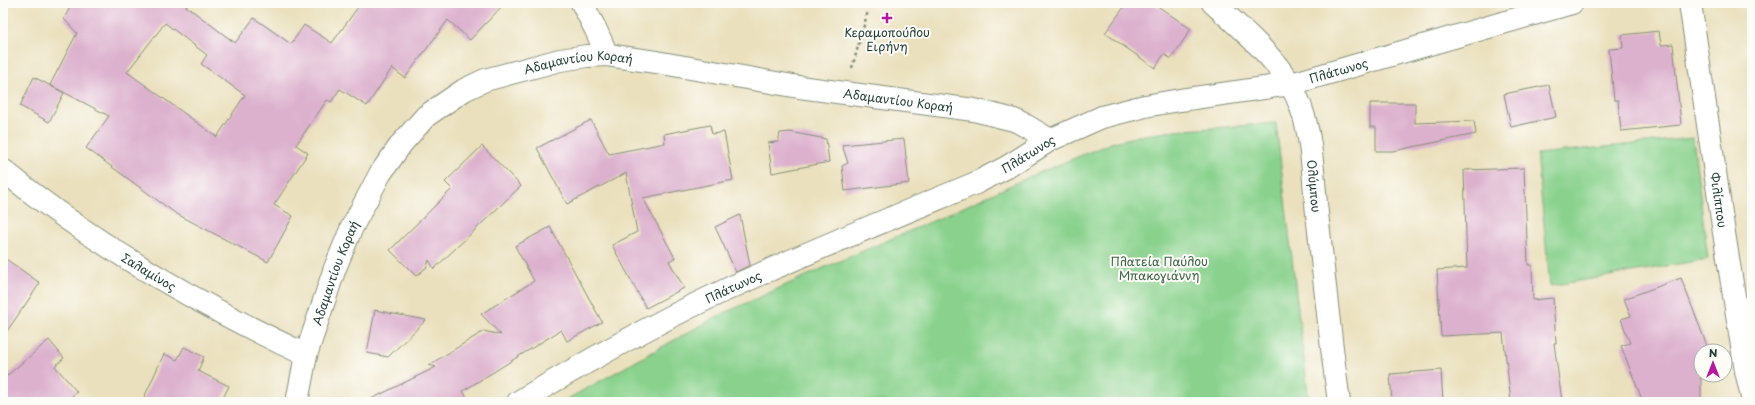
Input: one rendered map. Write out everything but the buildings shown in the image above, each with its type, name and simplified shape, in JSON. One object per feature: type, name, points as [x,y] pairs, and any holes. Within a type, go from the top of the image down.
[{"type":"street","points":[[582,3],[607,55]]},
{"type":"street","name":"Ολύμπου","points":[[1213,3],[1274,63],[1291,84],[1302,108],[1308,135],[1339,402]]},
{"type":"street","name":"Πλάτωνος","points":[[518,402],[650,327],[716,294],[785,262],[976,183],[1007,167],[1050,140],[1102,117],[1145,106],[1291,84],[1572,3]]},
{"type":"street","name":"Φιλίππου","points":[[1690,3],[1746,371],[1752,397]]},
{"type":"street","name":"Αδαμαντίου Κοραή","points":[[297,402],[306,355],[335,268],[360,212],[390,160],[426,116],[464,90],[485,80],[560,60],[607,55],[799,87],[974,110],[1026,125],[1050,140]]},
{"type":"street","name":"Σαλαμίνος","points":[[3,170],[74,224],[168,283],[247,326],[306,355]]},
{"type":"path","points":[[845,92],[868,11]]},
{"type":"green space","name":"Πλατεία Παύλου Μπακογιάννη","points":[[1276,123],[1309,402],[562,402],[718,316],[1031,176],[1111,143],[1138,136],[1173,131]]},
{"type":"green space","points":[[1693,138],[1708,259],[1550,286],[1537,154]]},
{"type":"place","name":"Κεραμοπούλου Ειρήνη","points":[[887,18]]}]
